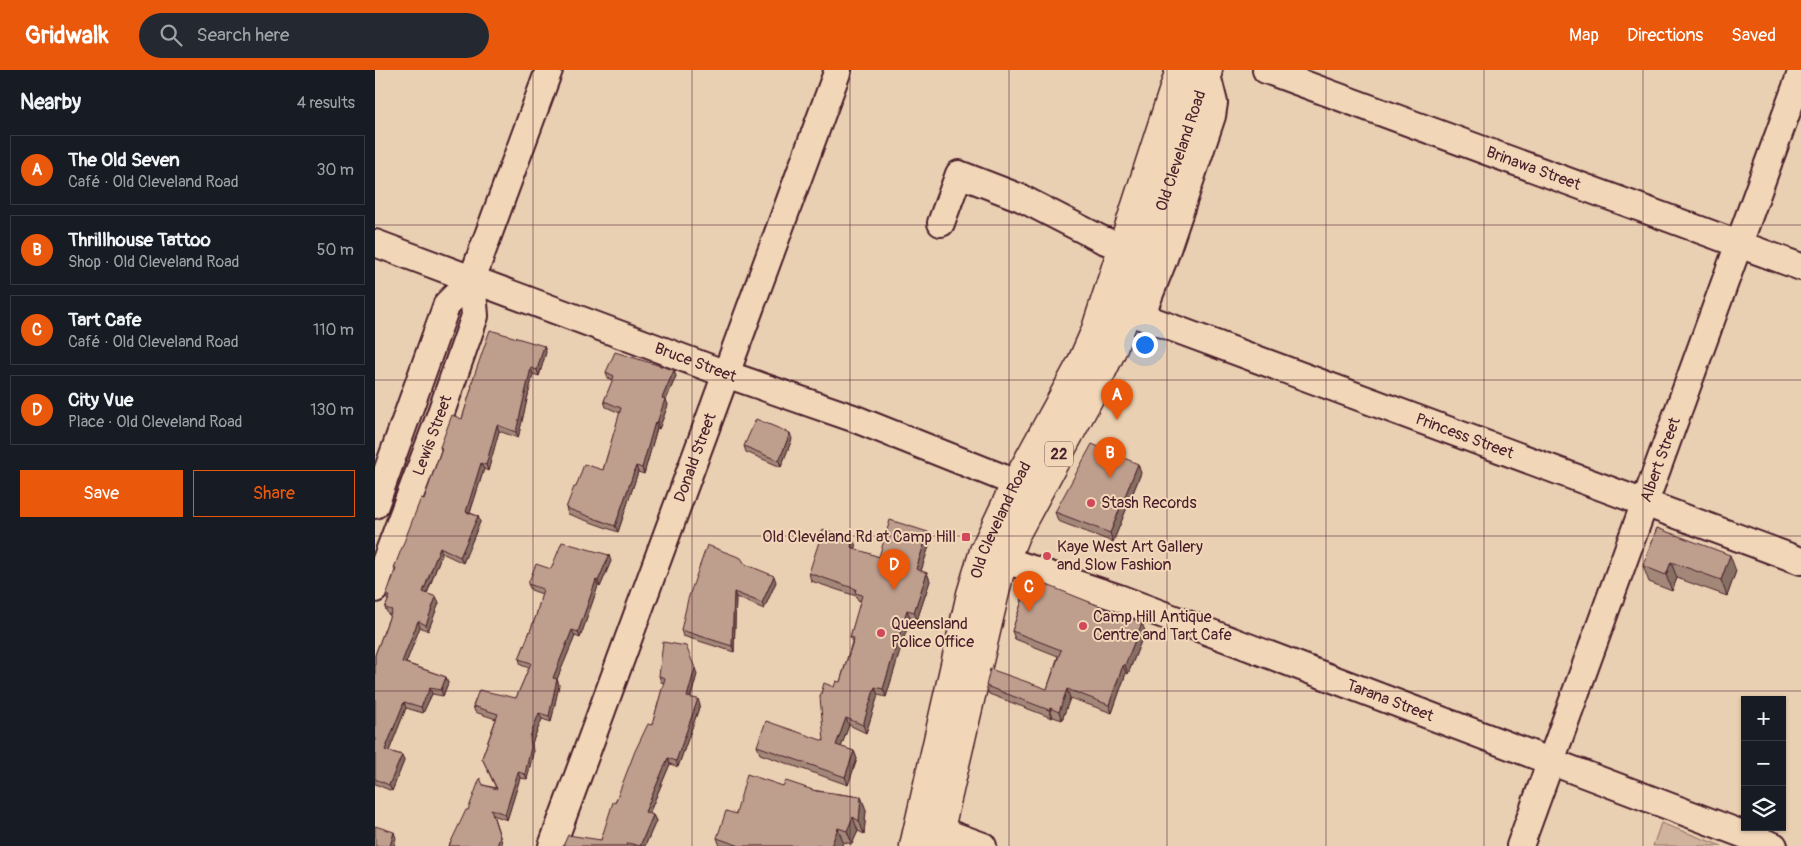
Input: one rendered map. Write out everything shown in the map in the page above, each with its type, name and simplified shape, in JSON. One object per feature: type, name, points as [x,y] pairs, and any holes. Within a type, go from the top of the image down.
[{"type":"highway","name":"Old Cleveland Road","points":[[914,846],[971,594],[989,538],[1016,483],[1081,364],[1105,306],[1154,146],[1180,70]]},
{"type":"highway","name":"Old Cleveland Road","points":[[937,838],[999,575],[1015,535],[1094,388],[1112,350],[1134,313],[1207,72]]},
{"type":"street","name":"Lewis Street","points":[[375,505],[447,304],[472,279],[549,70]]},
{"type":"street","name":"Donald Street","points":[[553,846],[838,70]]},
{"type":"street","name":"Brinawa Street","points":[[1266,70],[1801,267]]},
{"type":"street","name":"Albert Street","points":[[1520,846],[1801,73]]},
{"type":"street","points":[[941,223],[959,174],[1021,198],[1101,239],[1123,248]]},
{"type":"street","name":"Bruce Street","points":[[375,243],[726,374],[853,418],[1016,483]]},
{"type":"street","name":"Lewis Street","points":[[375,589],[475,316],[472,279]]},
{"type":"street","name":"Princess Street","points":[[1134,313],[1801,561]]},
{"type":"street","name":"Tarana Street","points":[[1005,560],[1119,598],[1774,846]]},
{"type":"street","points":[[937,838],[983,846]]},
{"type":"shaded area","points":[[1661,823],[1722,846],[1653,846]]},
{"type":"building","points":[[490,330],[544,346],[537,370],[531,368],[516,432],[497,425],[486,465],[481,463],[466,512],[478,516],[460,557],[440,547],[423,592],[436,597],[426,625],[418,621],[402,662],[446,677],[441,690],[430,688],[421,707],[404,702],[385,750],[402,755],[389,785],[375,779],[375,655],[392,610],[385,608],[390,596],[386,596],[396,569],[394,568],[421,498],[424,499],[452,415],[462,419],[471,385]]},
{"type":"building","points":[[615,352],[674,370],[662,398],[665,399],[657,423],[655,422],[642,468],[636,466],[615,526],[566,508],[584,464],[603,470],[621,408],[604,401],[614,376],[606,372]]},
{"type":"building","points":[[756,419],[790,433],[779,461],[744,446]]},
{"type":"building","points":[[1092,444],[1138,464],[1110,533],[1055,512]]},
{"type":"building","points":[[890,520],[928,532],[916,569],[927,573],[914,612],[907,610],[883,689],[875,687],[863,725],[846,718],[836,745],[854,751],[845,777],[757,746],[766,721],[824,741],[820,697],[824,683],[834,687],[836,681],[840,682],[854,638],[850,637],[862,595],[855,593],[856,589],[809,573],[823,529],[853,539],[851,547],[879,557]]},
{"type":"building","points":[[1657,528],[1730,555],[1721,580],[1671,562],[1666,575],[1643,566]]},
{"type":"building","points":[[562,542],[609,555],[598,581],[596,580],[578,632],[572,630],[553,678],[557,679],[549,716],[539,713],[530,737],[531,747],[525,774],[518,772],[505,814],[491,809],[500,837],[497,846],[449,846],[466,810],[468,810],[480,778],[483,785],[497,789],[482,758],[498,714],[473,706],[479,690],[516,698],[531,663],[519,659],[536,616],[543,589],[528,584],[536,564],[551,569]]},
{"type":"building","points":[[707,545],[741,558],[745,564],[774,576],[762,603],[734,592],[732,646],[681,630],[688,599]]},
{"type":"building","points":[[1032,579],[1142,623],[1125,665],[1123,665],[1109,705],[1067,689],[1059,712],[986,686],[990,669],[1047,689],[1061,650],[1012,631],[1024,595],[1019,592],[1023,583]]},
{"type":"building","points":[[663,642],[686,646],[695,668],[687,697],[698,699],[676,761],[668,758],[645,812],[653,815],[640,846],[628,843],[627,846],[563,846],[568,835],[601,840],[613,802],[615,803],[635,751],[648,724],[652,725],[665,678],[659,676]]},
{"type":"building","points":[[747,774],[783,786],[786,781],[816,791],[861,797],[859,821],[853,817],[847,831],[838,828],[831,846],[740,846],[717,838],[726,811],[736,814]]},
{"type":"building","points":[[375,826],[394,832],[390,846],[375,846]]},
{"type":"place","name":"The Old Seven","points":[[1117,420]]},
{"type":"place","name":"Thrillhouse Tattoo","points":[[1110,478]]},
{"type":"place","name":"Stash Records","points":[[1091,503]]},
{"type":"place","name":"Old Cleveland Rd at Camp Hill","points":[[966,537]]},
{"type":"place","name":"Kaye West Art Gallery and Slow Fashion","points":[[1047,556]]},
{"type":"place","name":"City Vue","points":[[894,590]]},
{"type":"place","name":"Tart Cafe","points":[[1029,612]]},
{"type":"place","name":"Camp Hill Antique Centre and Tart Cafe","points":[[1083,626]]},
{"type":"place","name":"Queensland Police Office","points":[[881,633]]}]
